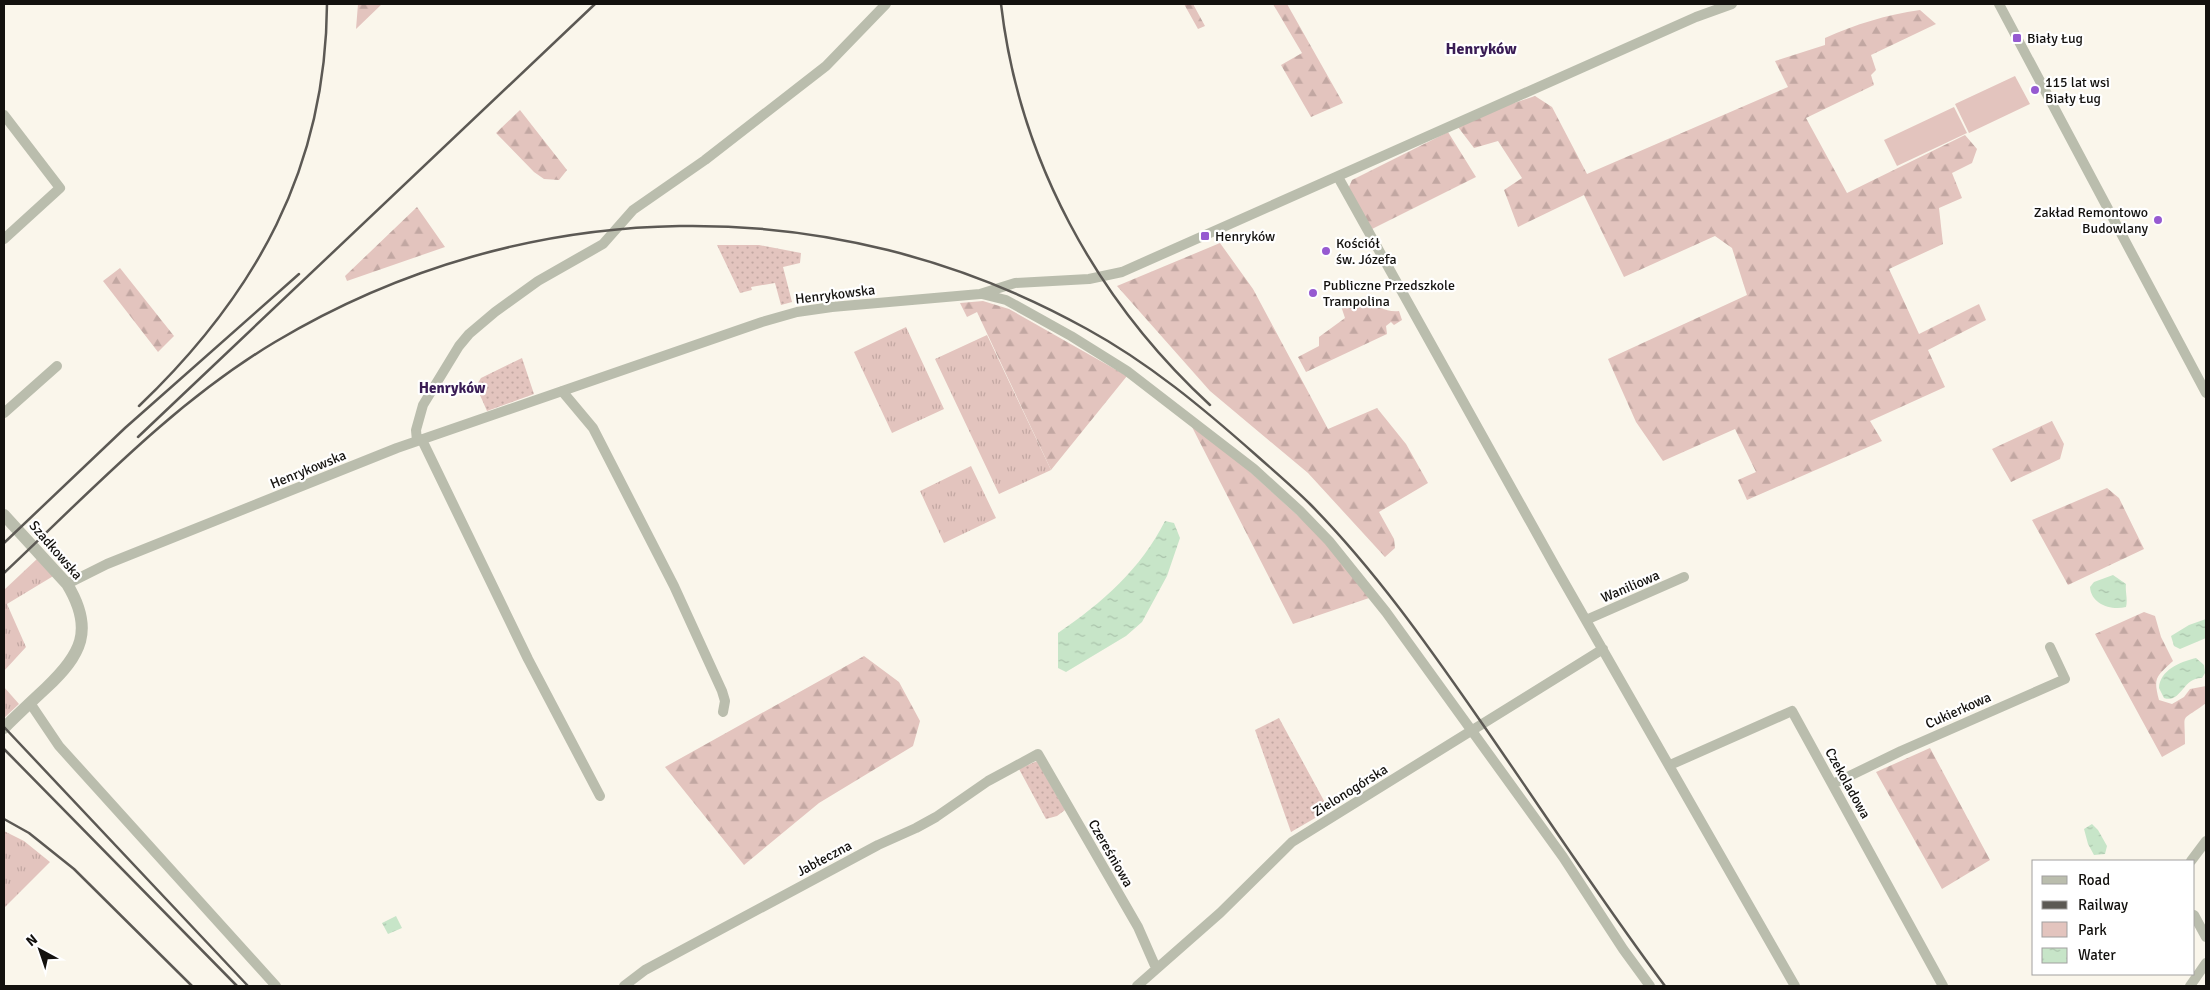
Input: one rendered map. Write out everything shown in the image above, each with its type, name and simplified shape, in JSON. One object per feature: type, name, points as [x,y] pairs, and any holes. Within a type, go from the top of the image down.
[{"type":"street","points":[[600,796],[528,659],[420,441],[416,430],[423,405],[459,346],[469,334],[538,281],[603,244],[633,210],[705,160],[826,66],[886,4]]},
{"type":"street","name":"Henrykowska","points":[[67,584],[107,564],[420,441],[762,322],[797,312],[832,307],[980,294],[1015,283],[1090,279],[1122,272],[1696,17],[1732,4]]},
{"type":"street","points":[[1999,4],[2206,393]]},
{"type":"street","points":[[4,115],[60,188],[4,238]]},
{"type":"street","points":[[1338,177],[1586,620],[1795,986]]},
{"type":"street","points":[[980,294],[1006,300],[1128,370],[1254,469],[1300,511],[1329,541],[1386,612],[1564,856],[1623,949],[1650,986]]},
{"type":"street","points":[[4,413],[57,366]]},
{"type":"street","points":[[562,391],[593,428],[674,586],[722,692],[725,701],[723,712]]},
{"type":"street","name":"Szadkowska","points":[[4,515],[67,584],[75,596],[82,625],[80,642],[70,664],[4,728]]},
{"type":"street","name":"Waniliowa","points":[[1586,620],[1684,577]]},
{"type":"street","name":"Cukierkowa","points":[[1832,784],[1901,751],[2065,679],[2050,647]]},
{"type":"street","name":"Zielonogórska","points":[[1136,986],[1220,913],[1292,842],[1603,650]]},
{"type":"street","points":[[30,703],[58,746],[276,986]]},
{"type":"street","name":"Czekoladowa","points":[[1670,765],[1792,711],[1943,986]]},
{"type":"street","name":"Czereśniowa","points":[[1038,754],[1138,926],[1156,968]]},
{"type":"street","name":"Jabłeczna","points":[[624,986],[645,970],[878,845],[936,817],[988,781],[1038,754]]},
{"type":"street","points":[[2192,860],[2206,841]]},
{"type":"street","points":[[2195,917],[2206,937]]},
{"type":"street","points":[[2190,986],[2206,963]]},
{"type":"green space","points":[[358,4],[382,4],[356,29]]},
{"type":"green space","points":[[1184,4],[1193,4],[1205,26],[1198,29]]},
{"type":"green space","points":[[1273,4],[1287,4],[1343,103],[1311,117],[1281,65],[1302,53]]},
{"type":"green space","points":[[1920,10],[1936,24],[1871,55],[1876,70],[1871,75],[1874,85],[1806,118],[1847,193],[1965,135],[1977,149],[1972,163],[1952,173],[1962,198],[1939,208],[1943,244],[1889,269],[1919,334],[1979,304],[1986,320],[1928,350],[1945,387],[1870,421],[1882,441],[1747,500],[1738,480],[1756,472],[1735,429],[1663,461],[1636,422],[1608,359],[1747,295],[1732,248],[1715,236],[1624,277],[1584,195],[1518,227],[1504,190],[1522,178],[1498,141],[1474,148],[1458,127],[1490,111],[1535,96],[1552,107],[1587,174],[1788,87],[1775,61],[1825,45],[1825,38],[1848,28],[1883,17]]},
{"type":"green space","points":[[2015,76],[2030,104],[1969,133],[1955,104]]},
{"type":"green space","points":[[1954,107],[1967,133],[1897,166],[1884,140]]},
{"type":"green space","points":[[520,110],[567,170],[559,180],[544,179],[534,172],[496,133]]},
{"type":"green space","points":[[1448,132],[1476,177],[1370,230],[1348,189],[1352,180]]},
{"type":"green space","points":[[417,207],[445,247],[347,281],[345,276]]},
{"type":"green space","points":[[1220,243],[1253,289],[1328,429],[1377,408],[1406,444],[1428,483],[1379,512],[1394,539],[1395,548],[1385,557],[1308,473],[1210,391],[1117,286]]},
{"type":"green space","points":[[717,245],[759,245],[801,253],[800,263],[783,267],[792,302],[781,305],[775,283],[751,287],[752,290],[740,293]]},
{"type":"green space","points":[[120,268],[174,336],[158,352],[103,281]]},
{"type":"green space","points":[[983,301],[1009,309],[1127,376],[1051,470],[977,312],[967,317],[960,303]]},
{"type":"green space","points":[[1350,301],[1358,306],[1369,305],[1399,311],[1402,320],[1394,325],[1391,322],[1386,326],[1387,334],[1306,372],[1298,357],[1319,346],[1319,337],[1345,318],[1341,306]]},
{"type":"green space","points":[[906,327],[944,409],[892,433],[854,352]]},
{"type":"green space","points":[[987,335],[1051,470],[999,494],[935,359]]},
{"type":"green space","points":[[522,358],[534,394],[487,411],[476,386],[481,378]]},
{"type":"green space","points":[[2052,421],[2064,444],[2060,459],[2011,482],[1992,449]]},
{"type":"green space","points":[[1191,425],[1234,457],[1321,537],[1369,598],[1293,624]]},
{"type":"green space","points":[[971,466],[996,518],[944,543],[920,491]]},
{"type":"green space","points":[[2107,488],[2119,498],[2144,549],[2068,585],[2032,520]]},
{"type":"green space","points":[[38,558],[55,575],[7,604],[26,647],[4,671],[4,590]]},
{"type":"green space","points":[[2144,612],[2155,616],[2161,637],[2173,661],[2157,678],[2156,686],[2159,700],[2172,704],[2184,697],[2190,689],[2206,686],[2206,703],[2185,718],[2185,744],[2162,757],[2095,634]]},
{"type":"green space","points":[[864,656],[899,682],[920,721],[913,746],[819,803],[744,865],[665,767]]},
{"type":"green space","points":[[4,687],[19,704],[4,718]]},
{"type":"green space","points":[[1279,718],[1329,810],[1291,832],[1255,730]]},
{"type":"green space","points":[[1930,748],[1990,860],[1942,889],[1876,772]]},
{"type":"green space","points":[[1037,761],[1065,810],[1057,816],[1046,819],[1019,769]]},
{"type":"green space","points":[[4,831],[24,841],[50,862],[4,908]]},
{"type":"water","points":[[1165,521],[1174,523],[1180,538],[1167,576],[1142,622],[1126,636],[1066,672],[1058,668],[1058,633],[1090,610],[1119,584],[1144,555]]},
{"type":"water","points":[[2113,575],[2126,584],[2126,607],[2114,608],[2103,605],[2091,593],[2090,587],[2094,582]]},
{"type":"water","points":[[2206,619],[2206,638],[2180,649],[2174,646],[2171,636],[2189,625]]},
{"type":"water","points":[[2196,658],[2204,665],[2205,673],[2202,678],[2190,682],[2174,697],[2170,699],[2164,698],[2159,688],[2163,676],[2172,668]]},
{"type":"water","points":[[2092,824],[2098,830],[2107,846],[2105,854],[2094,855],[2088,844],[2084,829]]},
{"type":"water","points":[[396,916],[402,928],[388,934],[382,923]]},
{"type":"railway","points":[[139,406],[181,363],[218,319],[250,273],[277,224],[298,174],[314,120],[323,64],[327,4]]},
{"type":"railway","points":[[138,437],[595,4]]},
{"type":"railway","points":[[1001,4],[1010,61],[1025,117],[1045,171],[1070,223],[1099,273],[1132,320],[1169,364],[1210,405]]},
{"type":"railway","points":[[4,573],[101,480],[202,392],[275,342],[371,293],[472,257],[575,235],[680,226],[784,231],[888,250],[989,283],[1087,329],[1110,342],[1154,371],[1196,403],[1304,498],[1356,554],[1420,635],[1617,920],[1665,986]]},
{"type":"railway","points":[[4,543],[125,428],[299,274]]},
{"type":"railway","points":[[4,727],[248,986]]},
{"type":"railway","points":[[4,749],[237,986]]},
{"type":"railway","points":[[4,819],[29,833],[74,869],[192,986]]},
{"type":"place","name":"Biały Ług","points":[[2017,38]]},
{"type":"place","name":"115 lat wsi Biały Ług","points":[[2035,90]]},
{"type":"place","name":"Zakład Remontowo Budowlany","points":[[2158,220]]},
{"type":"place","name":"Henryków","points":[[1205,236]]},
{"type":"place","name":"Kościół św. Józefa","points":[[1326,251]]},
{"type":"place","name":"Publiczne Przedszkole Trampolina","points":[[1313,293]]},
{"type":"district","name":"Henryków","points":[[1481,48]]},
{"type":"district","name":"Henryków","points":[[452,388]]}]
